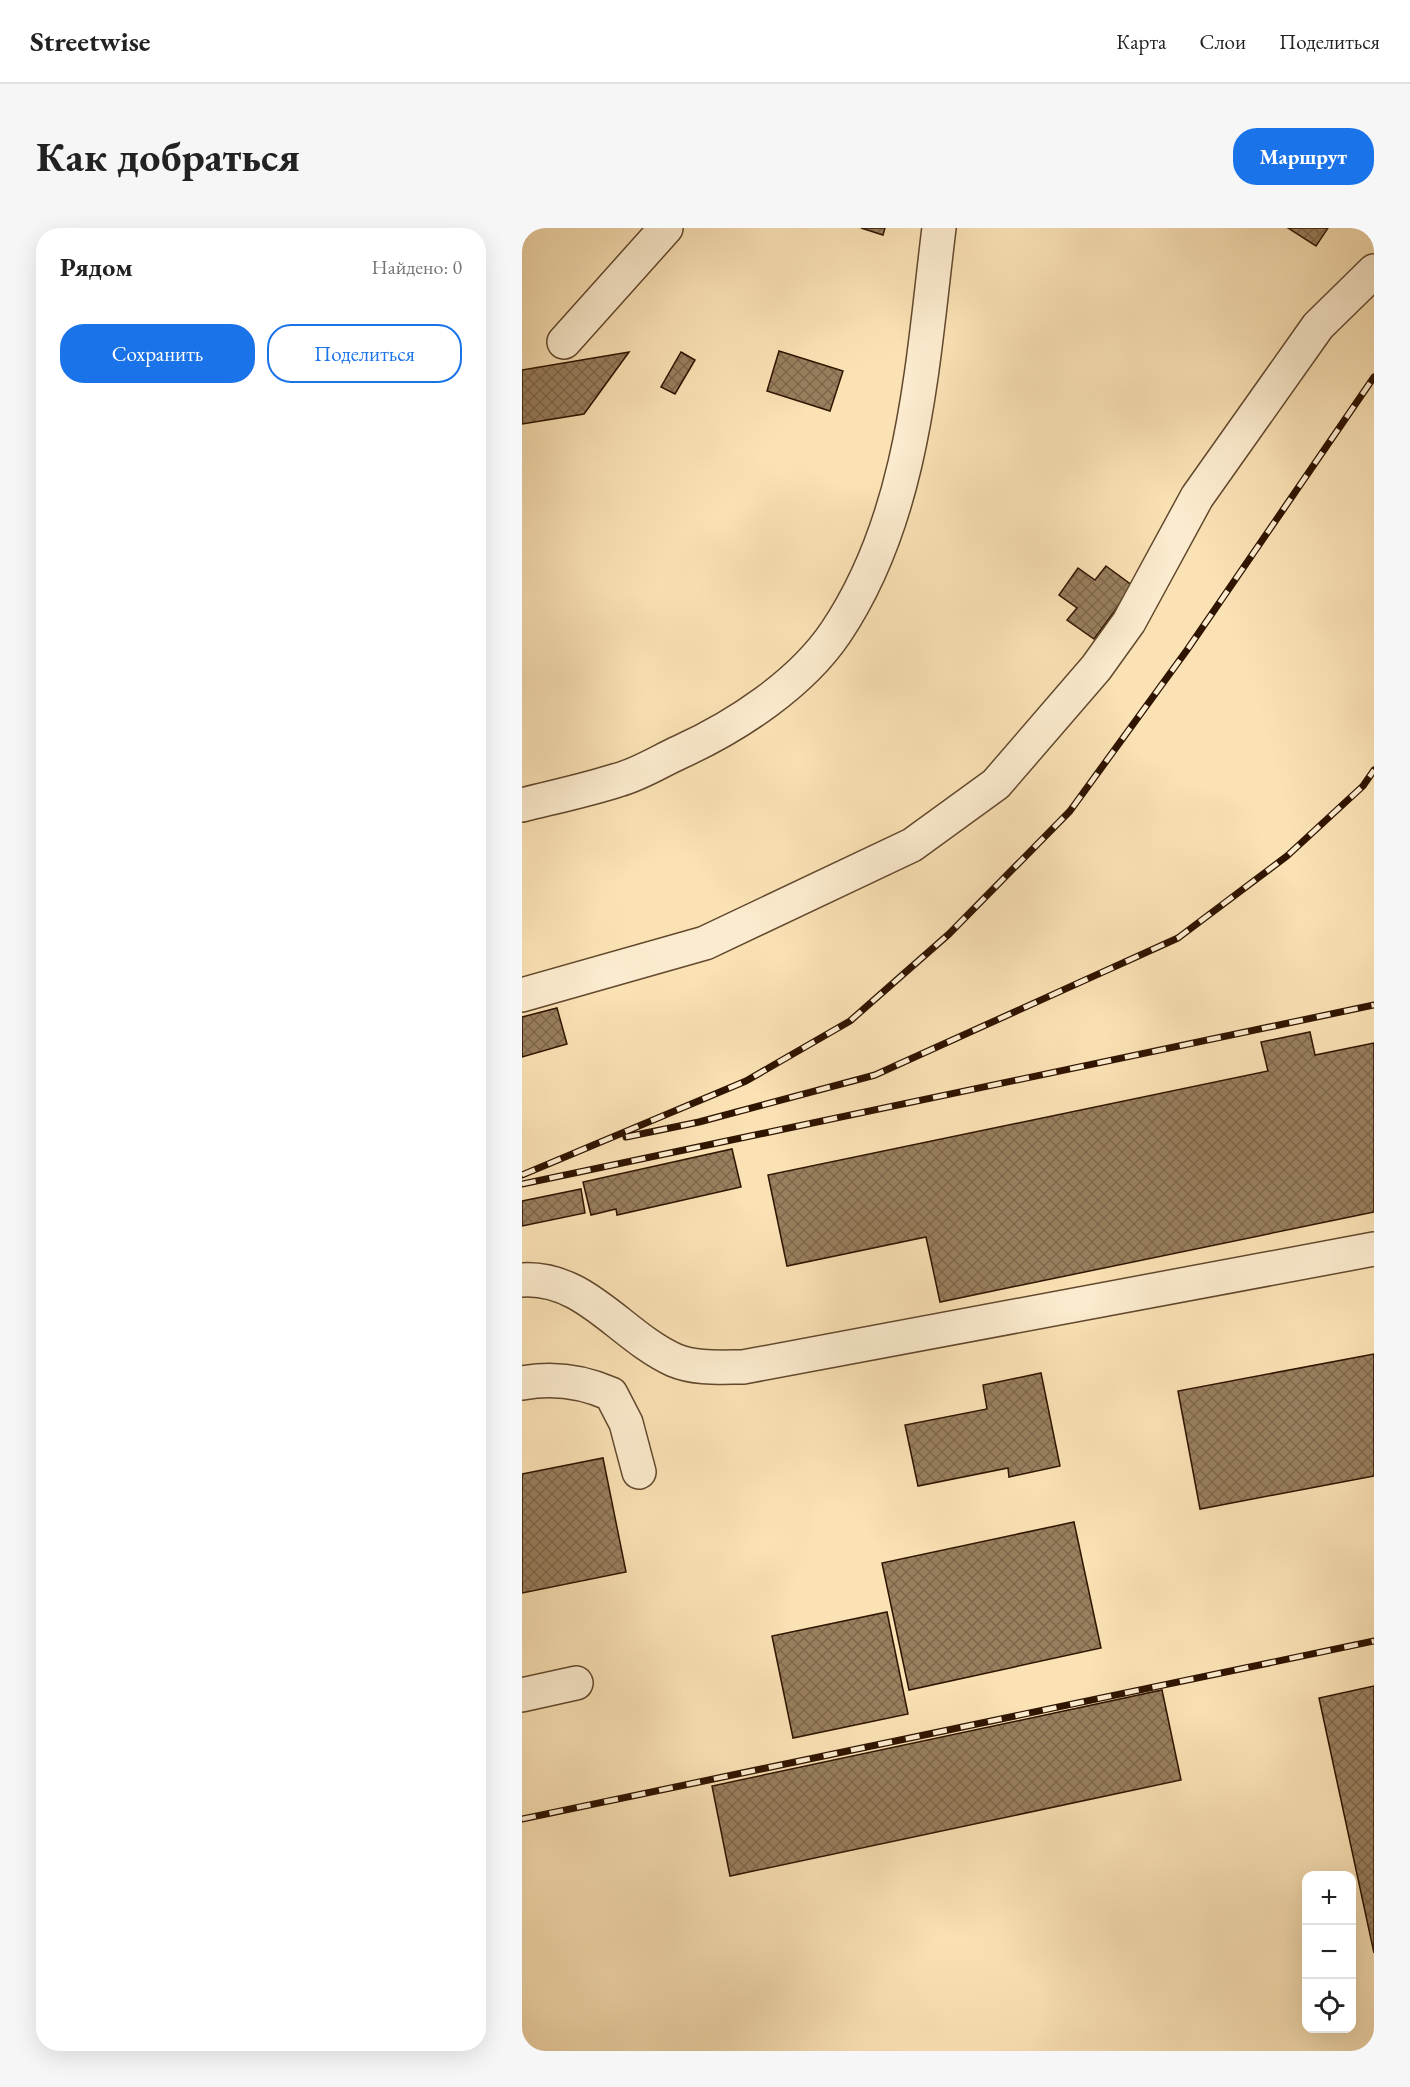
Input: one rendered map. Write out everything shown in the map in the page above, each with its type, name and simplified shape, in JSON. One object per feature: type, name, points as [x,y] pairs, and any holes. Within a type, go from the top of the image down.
[{"type":"street","points":[[564,342],[666,228]]},
{"type":"street","points":[[522,805],[620,780],[718,735],[770,699],[810,662],[836,633],[883,542],[914,424],[939,228]]},
{"type":"street","points":[[522,995],[705,943],[912,845],[996,784],[1096,668],[1130,622],[1197,497],[1318,326],[1374,271]]},
{"type":"street","points":[[522,1280],[561,1285],[585,1295],[626,1330],[676,1360],[712,1367],[743,1367],[1374,1249]]},
{"type":"street","points":[[522,1383],[538,1380],[570,1381],[586,1383],[611,1394],[626,1423],[639,1472]]},
{"type":"street","points":[[522,1695],[576,1683]]},
{"type":"building","points":[[861,228],[885,228],[883,235]]},
{"type":"building","points":[[1288,228],[1328,228],[1316,246]]},
{"type":"building","points":[[779,351],[843,371],[830,411],[767,391]]},
{"type":"building","points":[[629,352],[584,414],[522,424],[522,370]]},
{"type":"building","points":[[681,352],[695,360],[675,394],[661,387]]},
{"type":"building","points":[[1106,566],[1133,586],[1094,639],[1067,620],[1077,608],[1059,595],[1078,568],[1095,580]]},
{"type":"building","points":[[557,1008],[567,1044],[522,1057],[522,1017]]},
{"type":"building","points":[[1310,1032],[1315,1055],[1374,1043],[1374,1212],[940,1302],[926,1237],[787,1266],[768,1175],[1268,1071],[1261,1042]]},
{"type":"building","points":[[732,1149],[741,1187],[617,1215],[616,1209],[591,1215],[583,1182]]},
{"type":"building","points":[[581,1189],[585,1213],[522,1226],[522,1201]]},
{"type":"building","points":[[1374,1354],[1374,1476],[1200,1509],[1178,1391]]},
{"type":"building","points":[[1041,1373],[1060,1466],[1009,1477],[1008,1468],[918,1486],[905,1425],[987,1409],[983,1385]]},
{"type":"building","points":[[603,1458],[626,1572],[522,1593],[522,1474]]},
{"type":"building","points":[[1074,1522],[1101,1648],[909,1690],[882,1563]]},
{"type":"building","points":[[887,1612],[908,1714],[793,1738],[772,1636]]},
{"type":"building","points":[[1374,1686],[1374,1953],[1319,1698]]},
{"type":"building","points":[[1162,1690],[1181,1780],[730,1876],[712,1786]]},
{"type":"railway","points":[[522,1175],[746,1081],[850,1021],[949,934],[1070,811],[1187,650],[1374,377]]},
{"type":"railway","points":[[626,1137],[699,1122],[875,1075],[1178,938],[1287,856],[1363,786],[1374,770]]},
{"type":"railway","points":[[522,1184],[1374,1005]]},
{"type":"railway","points":[[522,1819],[1374,1641]]}]
